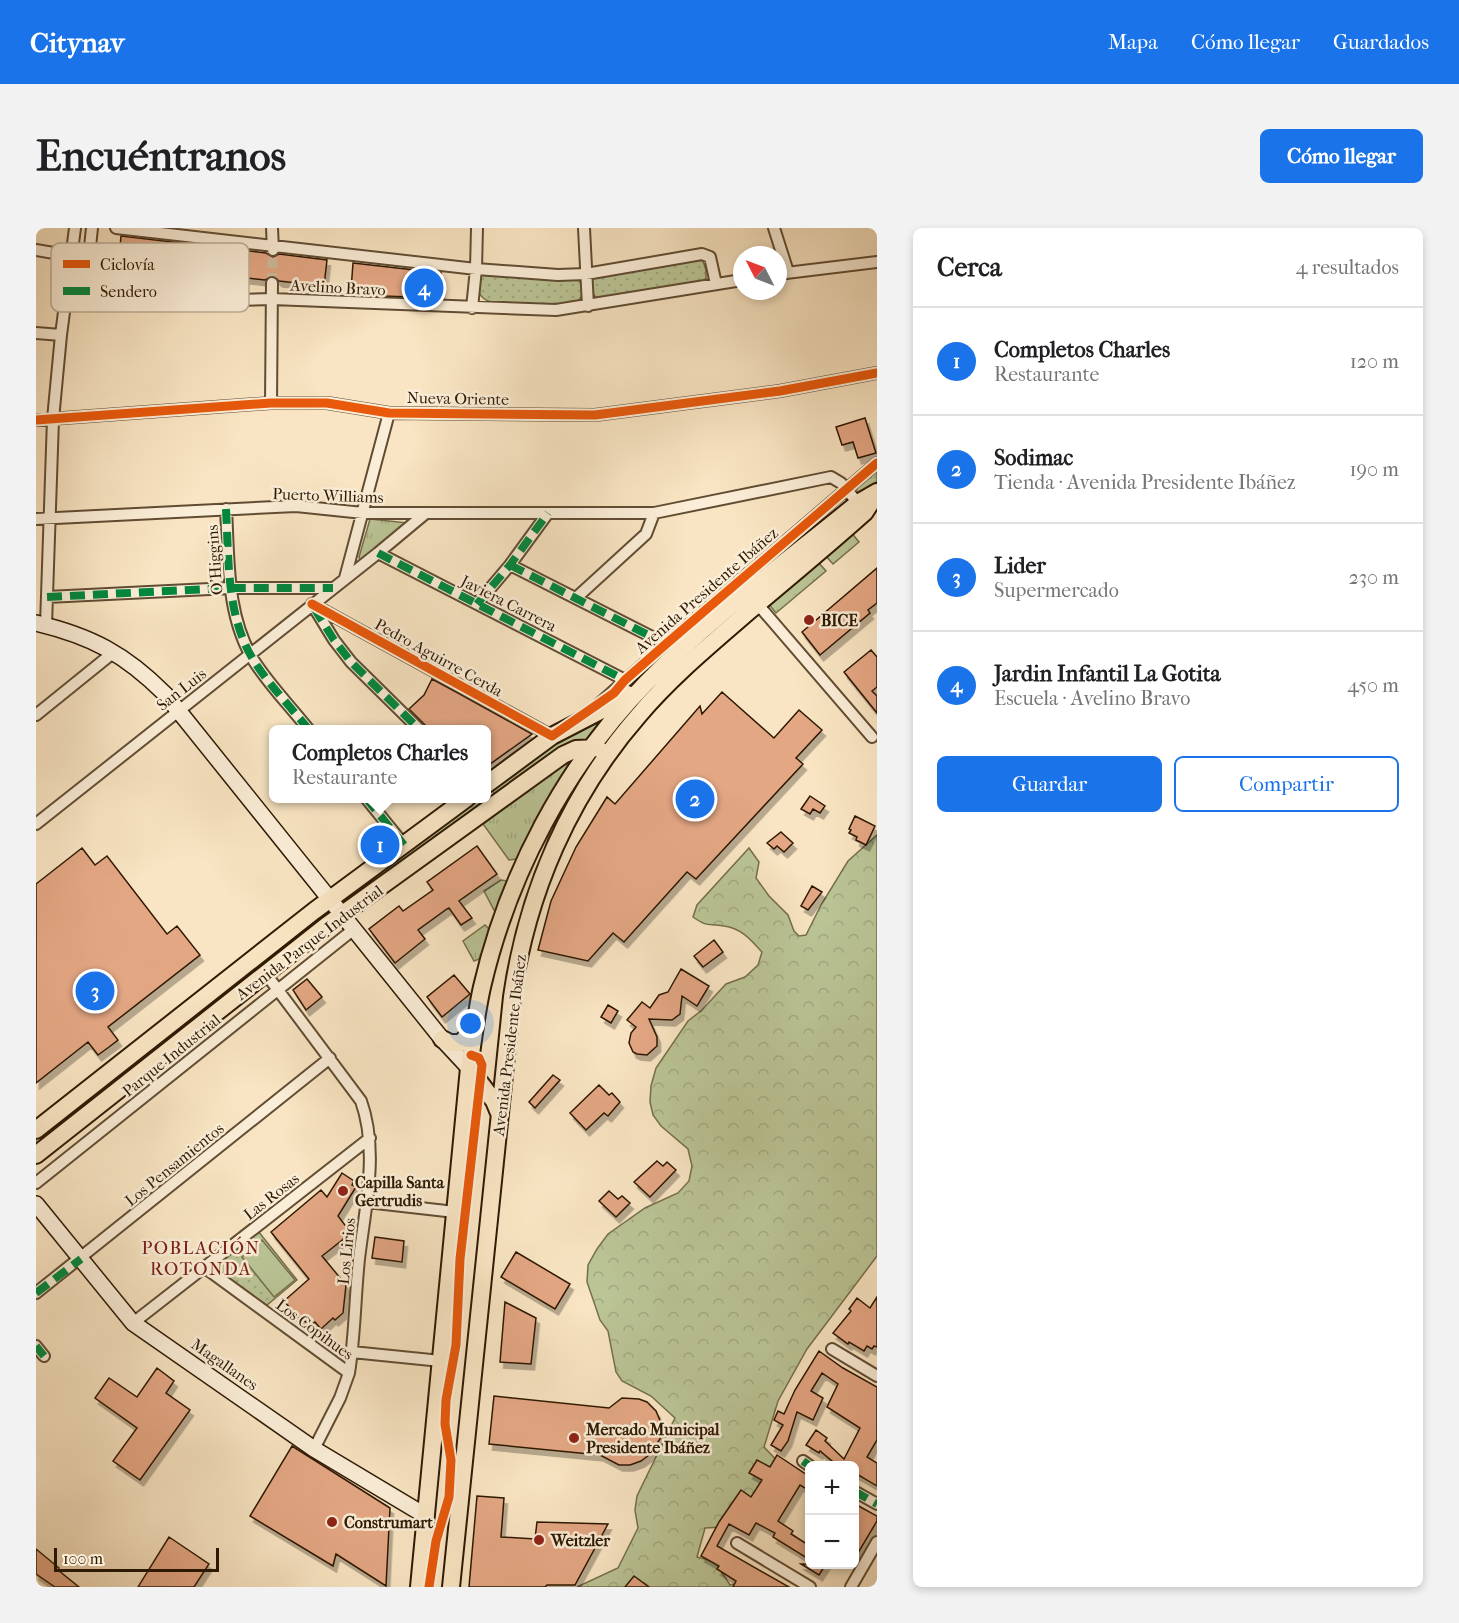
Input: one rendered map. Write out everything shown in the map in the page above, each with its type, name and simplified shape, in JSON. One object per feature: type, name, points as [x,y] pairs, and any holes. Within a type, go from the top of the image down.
[{"type":"main road","name":"Avenida Presidente Ibáñez","points":[[451,1587],[514,983],[529,914],[543,876],[564,827],[590,782],[638,715],[753,599],[858,503],[877,492]]},
{"type":"main road","name":"Avenida Presidente Ibáñez","points":[[420,1587],[474,1028],[492,952],[525,860],[558,798],[592,748],[621,711],[652,678],[865,512],[877,492]]},
{"type":"main road","points":[[491,780],[552,736],[610,706],[652,678]]},
{"type":"main road","name":"Avenida Parque Industrial","points":[[36,1155],[342,915],[567,752],[607,746],[618,741]]},
{"type":"main road","points":[[491,795],[493,797],[492,806]]},
{"type":"main road","name":"Avenida Parque Industrial","points":[[36,1130],[330,899],[460,803]]},
{"type":"main road","points":[[442,1039],[450,1043],[460,1043],[474,1028]]},
{"type":"main road","points":[[469,1068],[494,1101],[500,1114]]},
{"type":"main road","points":[[426,1516],[432,1520],[450,1521],[457,1518]]},
{"type":"street","points":[[73,243],[75,228]]},
{"type":"street","points":[[90,243],[92,228]]},
{"type":"street","name":"Avelino Bravo","points":[[116,228],[159,230],[246,243]]},
{"type":"street","points":[[272,228],[273,247]]},
{"type":"street","points":[[472,308],[477,228]]},
{"type":"street","points":[[584,228],[588,306]]},
{"type":"street","points":[[774,228],[778,246]]},
{"type":"street","name":"Avelino Bravo","points":[[249,243],[476,269],[549,274],[586,274],[702,254],[710,257],[716,284]]},
{"type":"street","points":[[36,250],[51,253]]},
{"type":"street","points":[[787,273],[877,262]]},
{"type":"street","name":"Avelino Bravo","points":[[249,300],[556,310],[733,281]]},
{"type":"street","points":[[271,403],[272,284]]},
{"type":"street","points":[[64,312],[53,419],[47,597],[41,624],[90,640],[114,652],[149,678],[179,710],[442,1039],[469,1068]]},
{"type":"street","points":[[36,333],[61,335]]},
{"type":"street","name":"Nueva Oriente","points":[[36,420],[271,403],[327,403],[389,413],[595,414],[780,391],[877,373]]},
{"type":"street","points":[[345,578],[389,413]]},
{"type":"street","name":"Avenida Presidente Ibáñez","points":[[552,736],[603,702],[666,644],[877,463]]},
{"type":"street","name":"Puerto Williams","points":[[36,519],[296,506],[363,513],[654,513],[819,478],[831,477],[841,483],[846,490]]},
{"type":"street","points":[[846,490],[858,503]]},
{"type":"street","name":"O'Higgins","points":[[226,509],[230,588],[234,609],[250,654],[306,725]]},
{"type":"street","name":"San Luis","points":[[36,824],[426,513]]},
{"type":"street","points":[[477,604],[510,565],[548,513]]},
{"type":"street","points":[[576,598],[646,534],[654,513]]},
{"type":"street","name":"Javiera Carrera","points":[[378,553],[625,680]]},
{"type":"street","name":"Javiera Carrera","points":[[510,565],[666,644]]},
{"type":"street","points":[[47,597],[230,588],[333,588]]},
{"type":"street","points":[[753,599],[873,737]]},
{"type":"street","points":[[312,604],[327,630],[351,662],[416,725]]},
{"type":"street","name":"Pedro Aguirre Cerda","points":[[312,604],[552,736]]},
{"type":"street","points":[[36,715],[114,652]]},
{"type":"street","points":[[370,803],[404,845]]},
{"type":"street","name":"Parque Industrial","points":[[36,1183],[354,929]]},
{"type":"street","name":"Los Lirios","points":[[266,974],[361,1101],[368,1121],[370,1138],[367,1202],[359,1260],[349,1373],[340,1398],[314,1449]]},
{"type":"street","name":"Los Pensamientos","points":[[36,1293],[330,1058]]},
{"type":"street","name":"Las Rosas","points":[[134,1323],[370,1138]]},
{"type":"street","points":[[367,1202],[455,1212]]},
{"type":"street","name":"Magallanes","points":[[36,1204],[134,1323],[314,1449],[426,1516]]},
{"type":"street","name":"Los Copihues","points":[[204,1267],[349,1373]]},
{"type":"street","points":[[36,1346],[44,1356]]},
{"type":"street","points":[[832,1349],[877,1376]]},
{"type":"street","name":"Los Copihues","points":[[352,1352],[441,1361]]},
{"type":"street","points":[[859,1493],[877,1504]]},
{"type":"street","points":[[851,1587],[877,1542]]},
{"type":"street","points":[[737,1544],[810,1587]]},
{"type":"green space","points":[[702,258],[706,270],[704,281],[596,298],[593,291],[592,281],[595,277]]},
{"type":"green space","points":[[483,274],[575,278],[580,282],[582,294],[579,300],[564,305],[523,305],[487,301],[478,291],[479,277]]},
{"type":"green space","points":[[877,471],[877,481],[860,495],[855,493],[857,488]]},
{"type":"green space","points":[[370,519],[408,523],[360,560],[359,557]]},
{"type":"green space","points":[[850,531],[859,542],[833,564],[824,554]]},
{"type":"green space","points":[[818,562],[826,571],[776,613],[768,603]]},
{"type":"green space","points":[[610,711],[593,738],[496,795],[493,792],[562,737]]},
{"type":"green space","points":[[563,764],[568,765],[567,769],[538,815],[516,859],[509,860],[483,824]]},
{"type":"green space","points":[[578,779],[582,782],[544,853],[553,820]]},
{"type":"green space","points":[[472,803],[483,803],[347,903],[342,897]]},
{"type":"green space","points":[[877,835],[877,1256],[807,1349],[778,1401],[764,1447],[784,1468],[723,1527],[705,1528],[697,1557],[715,1562],[730,1585],[741,1583],[761,1587],[577,1587],[618,1568],[638,1528],[635,1510],[637,1496],[675,1418],[651,1396],[622,1381],[616,1372],[608,1331],[600,1320],[587,1282],[588,1265],[608,1234],[645,1208],[678,1193],[689,1181],[692,1166],[688,1149],[661,1126],[653,1115],[650,1102],[651,1086],[656,1068],[688,1021],[702,1010],[726,984],[745,977],[758,965],[762,952],[736,929],[705,924],[693,917],[697,905],[749,848],[759,862],[756,878],[769,896],[788,915],[794,931],[799,936],[806,935],[848,861]]},
{"type":"green space","points":[[501,880],[508,881],[497,909],[494,910],[484,891]]},
{"type":"green space","points":[[318,918],[319,924],[231,992],[234,980]]},
{"type":"green space","points":[[485,925],[490,930],[482,958],[474,961],[463,941]]},
{"type":"green space","points":[[221,994],[196,1018],[36,1147],[36,1136]]},
{"type":"green space","points":[[258,1231],[297,1280],[267,1305],[215,1267]]},
{"type":"green space","points":[[262,1240],[295,1280],[274,1297],[242,1257]]},
{"type":"building","points":[[121,236],[181,243],[120,243]]},
{"type":"building","points":[[249,251],[266,253],[273,257],[279,254],[327,260],[324,286],[279,281],[273,276],[265,280],[249,278]]},
{"type":"building","points":[[353,263],[441,273],[441,298],[382,296],[382,293],[351,290]]},
{"type":"building","points":[[865,418],[876,453],[858,458],[853,442],[842,445],[836,427]]},
{"type":"building","points":[[877,568],[877,603],[868,610],[870,613],[820,655],[802,632]]},
{"type":"building","points":[[871,650],[877,657],[877,687],[872,691],[877,696],[877,713],[844,672]]},
{"type":"building","points":[[432,679],[532,734],[491,763],[491,725],[425,725],[409,709],[424,695]]},
{"type":"building","points":[[722,692],[774,738],[799,710],[822,730],[796,758],[803,764],[696,879],[687,872],[624,942],[613,933],[588,961],[538,950],[551,901],[576,847],[607,797],[615,804],[700,706],[702,714]]},
{"type":"building","points":[[810,796],[825,806],[820,813],[813,809],[810,814],[801,809]]},
{"type":"building","points":[[855,816],[875,826],[866,845],[849,833]]},
{"type":"building","points":[[781,832],[793,843],[784,852],[777,846],[774,849],[767,843]]},
{"type":"building","points":[[477,846],[497,874],[459,901],[472,918],[461,925],[449,908],[447,909],[418,930],[425,939],[395,963],[369,929],[399,906],[403,911],[433,890],[427,882]]},
{"type":"building","points":[[82,848],[95,865],[107,856],[167,934],[177,926],[200,955],[108,1027],[118,1040],[98,1055],[88,1042],[36,1083],[36,884]]},
{"type":"building","points":[[812,886],[822,892],[808,910],[801,906]]},
{"type":"building","points":[[714,940],[723,952],[703,967],[694,956]]},
{"type":"building","points":[[681,969],[709,986],[697,1006],[682,996],[680,1014],[672,1020],[649,1019],[657,1037],[657,1046],[647,1055],[633,1052],[629,1043],[631,1033],[636,1027],[627,1020],[642,1002],[650,1008],[659,995],[668,992]]},
{"type":"building","points":[[454,975],[470,994],[442,1017],[427,997]]},
{"type":"building","points":[[307,979],[322,997],[306,1010],[293,990]]},
{"type":"building","points":[[608,1005],[618,1011],[611,1023],[601,1017]]},
{"type":"building","points":[[553,1075],[560,1080],[535,1108],[529,1102]]},
{"type":"building","points":[[599,1085],[609,1095],[612,1093],[620,1102],[608,1116],[604,1113],[586,1130],[570,1113]]},
{"type":"building","points":[[657,1161],[663,1166],[667,1162],[676,1170],[650,1197],[634,1182]]},
{"type":"building","points":[[342,1173],[354,1181],[352,1185],[356,1187],[338,1216],[351,1233],[322,1256],[346,1285],[343,1313],[335,1320],[333,1318],[321,1329],[315,1322],[311,1325],[289,1312],[292,1310],[284,1301],[309,1279],[271,1232],[321,1190],[327,1197]]},
{"type":"building","points":[[609,1191],[618,1199],[622,1196],[630,1203],[616,1217],[599,1201]]},
{"type":"building","points":[[375,1237],[404,1241],[402,1262],[372,1258]]},
{"type":"building","points":[[516,1252],[570,1284],[555,1309],[501,1277]]},
{"type":"building","points":[[877,1297],[877,1347],[874,1346],[872,1349],[867,1346],[864,1351],[849,1342],[848,1344],[833,1333],[851,1311],[849,1309],[857,1298],[870,1308]]},
{"type":"building","points":[[505,1302],[536,1318],[531,1364],[500,1362]]},
{"type":"building","points":[[819,1351],[877,1387],[877,1440],[867,1457],[877,1463],[877,1486],[859,1475],[859,1461],[832,1461],[820,1451],[819,1453],[806,1445],[816,1430],[827,1438],[825,1441],[844,1459],[860,1428],[827,1407],[838,1384],[822,1373],[811,1391],[823,1398],[813,1420],[797,1412],[788,1441],[781,1451],[771,1445],[783,1425],[774,1420],[778,1411],[784,1414],[795,1390]]},
{"type":"building","points":[[157,1368],[174,1381],[166,1393],[190,1410],[140,1480],[113,1461],[137,1428],[95,1398],[109,1378],[137,1397]]},
{"type":"building","points":[[494,1396],[609,1408],[622,1398],[639,1399],[647,1402],[656,1411],[661,1423],[660,1439],[649,1455],[630,1465],[619,1465],[600,1455],[489,1444]]},
{"type":"building","points":[[292,1446],[390,1508],[386,1586],[336,1554],[333,1566],[250,1516]]},
{"type":"building","points":[[777,1455],[805,1474],[805,1488],[800,1485],[778,1521],[793,1531],[791,1534],[805,1543],[805,1557],[773,1537],[775,1533],[756,1523],[749,1535],[729,1524],[717,1546],[789,1587],[733,1587],[736,1581],[717,1569],[719,1566],[701,1556],[719,1522],[741,1490],[751,1497],[762,1480],[749,1473],[757,1460],[770,1467]]},
{"type":"building","points":[[477,1496],[504,1498],[501,1537],[535,1539],[537,1522],[608,1524],[575,1585],[469,1587]]},
{"type":"building","points":[[859,1506],[877,1516],[877,1521],[859,1551]]},
{"type":"building","points":[[169,1537],[209,1564],[194,1587],[138,1587]]},
{"type":"building","points":[[36,1549],[79,1587],[55,1587],[36,1574]]},
{"type":"building","points":[[809,1569],[823,1569],[819,1575]]},
{"type":"building","points":[[634,1576],[649,1587],[625,1587]]},
{"type":"tunnel","points":[[272,283],[273,250]]},
{"type":"marked path","points":[[226,509],[229,568],[238,625],[254,661],[305,725]]},
{"type":"marked path","points":[[477,604],[510,565],[548,513]]},
{"type":"marked path","points":[[378,553],[625,680]]},
{"type":"marked path","points":[[510,565],[666,644]]},
{"type":"marked path","points":[[47,597],[230,588],[333,588]]},
{"type":"marked path","points":[[314,608],[351,662],[415,725]]},
{"type":"marked path","points":[[370,803],[404,845]]},
{"type":"marked path","points":[[36,1293],[81,1259]]},
{"type":"marked path","points":[[36,1346],[44,1356]]},
{"type":"marked path","points":[[859,1494],[877,1504]]},
{"type":"cycle path","points":[[36,420],[271,403],[327,403],[389,413],[595,415],[780,391],[877,373]]},
{"type":"cycle path","points":[[312,604],[552,736],[614,693],[625,680],[666,644],[877,463]]},
{"type":"cycle path","points":[[429,1587],[436,1541],[449,1497],[451,1460],[445,1424],[446,1400],[456,1345],[460,1259],[482,1065],[479,1058],[471,1055]]},
{"type":"place","name":"Jardin Infantil La Gotita","points":[[424,288]]},
{"type":"place","name":"BICE","points":[[809,620]]},
{"type":"place","name":"Sodimac","points":[[695,799]]},
{"type":"place","name":"Completos Charles","points":[[380,845]]},
{"type":"place","name":"Lider","points":[[95,991]]},
{"type":"place","name":"Capilla Santa Gertrudis","points":[[343,1191]]},
{"type":"place","name":"Mercado Municipal Presidente Ibáñez","points":[[574,1438]]},
{"type":"place","name":"Construmart","points":[[332,1522]]},
{"type":"place","name":"Weitzler","points":[[539,1540]]},
{"type":"district","name":"POBLACIÓN ROTONDA","points":[[201,1258]]}]
